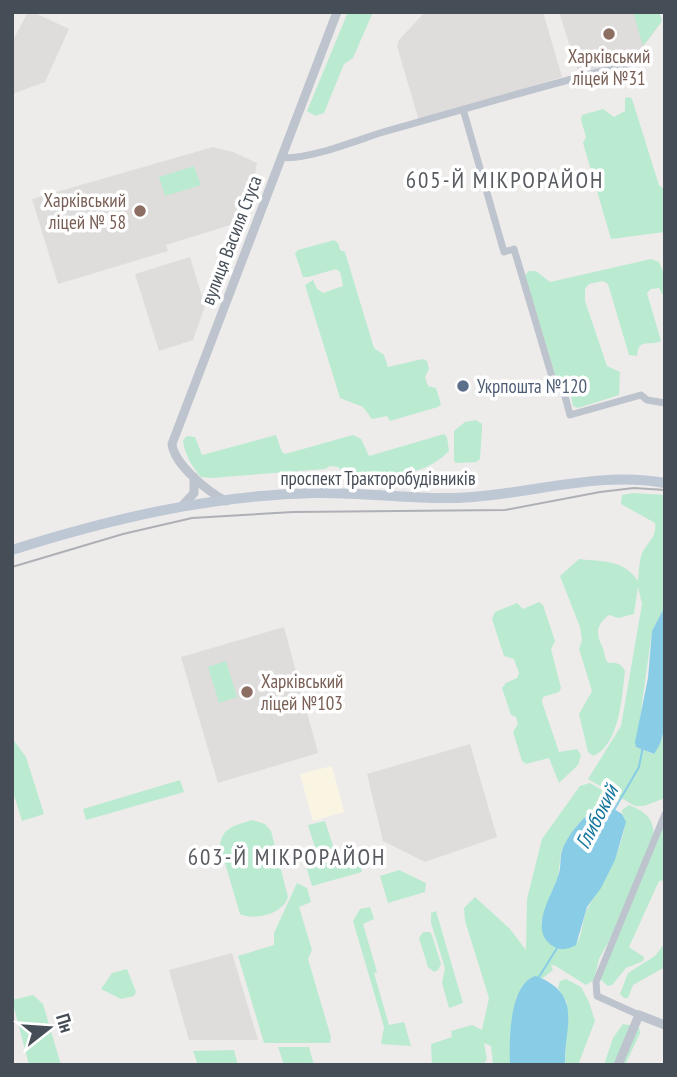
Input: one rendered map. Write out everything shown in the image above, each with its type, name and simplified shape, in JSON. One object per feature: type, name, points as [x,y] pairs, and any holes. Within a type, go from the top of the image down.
[{"type":"main road","name":"проспект Тракторобудівників","points":[[12,550],[125,517],[226,500],[352,492],[452,498],[567,484],[640,480],[665,483]]},
{"type":"street","name":"вулиця Василя Стуса","points":[[226,500],[212,493],[174,454],[173,438],[337,12]]},
{"type":"street","points":[[282,157],[295,158],[614,68],[634,62],[642,56]]},
{"type":"street","points":[[463,109],[505,252],[514,249],[555,387],[562,385],[570,415],[641,395],[647,400],[665,403]]},
{"type":"street","points":[[182,506],[194,493],[194,476]]},
{"type":"street","points":[[665,814],[596,982],[597,996],[665,1025]]},
{"type":"street","points":[[618,1065],[639,1015]]},
{"type":"shaded area","points":[[28,12],[69,29],[45,82],[12,94],[12,42]]},
{"type":"shaded area","points":[[425,12],[543,12],[562,77],[419,121],[397,46],[399,40]]},
{"type":"shaded area","name":"Харківський ліцей №31","points":[[559,12],[659,12],[662,21],[635,58],[579,75]]},
{"type":"shaded area","name":"Харківський ліцей № 58","points":[[213,147],[233,152],[257,163],[252,191],[240,222],[166,245],[168,251],[58,284],[32,199]]},
{"type":"shaded area","points":[[190,257],[205,306],[193,340],[159,351],[135,274]]},
{"type":"shaded area","name":"Харківський ліцей №103","points":[[284,627],[318,753],[218,783],[181,657]]},
{"type":"shaded area","points":[[470,744],[497,837],[425,862],[383,841],[367,774]]},
{"type":"shaded area","points":[[332,766],[344,812],[313,821],[300,774]]},
{"type":"shaded area","points":[[232,953],[258,1040],[189,1040],[169,970]]},
{"type":"green space","points":[[348,12],[373,12],[353,58],[344,64],[324,113],[315,116],[307,111]]},
{"type":"green space","points":[[633,12],[659,12],[662,21],[643,46]]},
{"type":"green space","points":[[630,97],[659,185],[665,190],[665,232],[611,239],[583,143],[586,137],[581,120],[582,115],[603,109],[614,117],[625,111],[625,98]]},
{"type":"green space","points":[[194,166],[201,185],[165,196],[159,177]]},
{"type":"green space","points":[[334,240],[340,250],[345,252],[374,348],[384,355],[388,367],[422,359],[427,361],[429,369],[425,377],[428,386],[436,388],[441,404],[438,407],[390,421],[387,416],[372,419],[363,407],[340,398],[305,285],[313,280],[317,289],[323,293],[343,286],[340,272],[336,269],[303,277],[295,253]]},
{"type":"green space","points":[[651,259],[659,262],[665,276],[665,299],[659,288],[651,289],[647,293],[661,341],[642,344],[637,356],[629,355],[608,284],[603,281],[589,284],[585,289],[585,301],[607,366],[620,372],[619,395],[578,408],[573,406],[569,387],[556,378],[525,275],[529,271],[536,271],[550,282]]},
{"type":"green space","points":[[476,420],[482,424],[480,459],[476,462],[456,463],[454,431],[465,422]]},
{"type":"green space","points":[[444,434],[449,451],[425,468],[400,474],[344,473],[338,467],[330,466],[325,469],[201,477],[189,460],[183,440],[187,436],[195,437],[202,455],[276,435],[285,454],[353,435],[361,439],[369,456]]},
{"type":"green space","points":[[622,495],[665,495],[665,606],[652,631],[636,747],[653,754],[660,744],[665,727],[665,798],[644,806],[635,806],[588,779],[621,726],[642,604],[638,587],[634,614],[618,618],[609,615],[598,629],[598,637],[608,663],[616,663],[625,671],[621,706],[614,731],[602,750],[593,756],[588,752],[579,714],[592,691],[579,649],[582,640],[580,627],[560,576],[579,559],[619,565],[638,581],[642,554],[654,535],[655,523],[621,504]]},
{"type":"green space","points":[[539,602],[543,605],[555,641],[551,649],[561,688],[559,692],[543,697],[542,702],[559,752],[577,749],[581,755],[578,765],[559,783],[549,758],[526,764],[522,761],[513,732],[518,724],[516,717],[511,715],[502,688],[517,678],[519,673],[514,659],[504,656],[492,619],[495,612],[517,603],[523,609]]},
{"type":"green space","points":[[226,661],[237,697],[219,703],[208,667]]},
{"type":"green space","points":[[12,738],[26,757],[44,814],[22,821],[12,789]]},
{"type":"green space","points":[[180,780],[184,792],[86,820],[83,809]]},
{"type":"green space","points":[[590,783],[608,794],[606,804],[598,806],[577,825],[561,852],[558,877],[541,922],[557,949],[574,946],[578,941],[585,913],[611,867],[623,836],[625,823],[622,810],[629,805],[643,813],[652,823],[654,834],[611,937],[599,959],[594,980],[586,985],[554,965],[551,966],[553,970],[542,979],[539,977],[516,998],[510,1036],[510,1065],[493,1065],[491,1046],[484,1043],[487,1059],[483,1065],[432,1065],[431,1044],[452,1037],[451,1031],[472,1025],[482,1030],[489,998],[465,921],[464,908],[475,897],[510,929],[526,950],[527,899],[542,839],[580,786]]},
{"type":"green space","points":[[252,820],[265,824],[271,831],[288,897],[275,912],[253,917],[240,914],[220,846],[227,831]]},
{"type":"green space","points":[[325,821],[334,849],[317,854],[308,825]]},
{"type":"green space","points":[[665,822],[665,880],[659,881],[629,947],[644,957],[643,961],[626,968],[612,985],[608,986],[599,978]]},
{"type":"green space","points":[[357,853],[362,872],[312,886],[307,869]]},
{"type":"green space","points":[[399,870],[426,883],[425,892],[388,903],[380,876]]},
{"type":"green space","points":[[297,883],[307,888],[311,902],[299,907],[312,950],[308,959],[331,1037],[330,1043],[264,1043],[238,956],[274,945],[274,933]]},
{"type":"green space","points":[[370,907],[374,919],[363,924],[389,1025],[404,1022],[411,1046],[381,1044],[384,1027],[353,921],[360,909]]},
{"type":"green space","points":[[436,911],[463,1003],[449,1008],[442,983],[445,968],[431,923],[431,913]]},
{"type":"green space","points":[[423,932],[430,932],[432,935],[441,964],[434,972],[428,967],[419,938]]},
{"type":"green space","points":[[665,943],[665,967],[633,985],[628,998],[624,998],[620,994],[628,973],[655,956]]},
{"type":"green space","points":[[127,969],[136,992],[134,996],[121,999],[101,989],[112,973]]},
{"type":"green space","points":[[566,979],[581,987],[595,1021],[578,1065],[565,1065],[567,1002],[558,988],[560,981]]},
{"type":"green space","points":[[33,995],[43,1004],[61,1065],[29,1065],[12,1000]]},
{"type":"green space","points":[[623,1024],[639,1027],[640,1033],[625,1065],[604,1065],[613,1038]]},
{"type":"green space","points":[[278,1047],[309,1047],[314,1065],[284,1065]]},
{"type":"green space","points":[[234,1050],[238,1065],[198,1065],[193,1051]]},
{"type":"water","points":[[665,606],[665,727],[654,754],[636,747],[635,742],[648,678],[652,631]]},
{"type":"water","points":[[606,804],[622,814],[626,822],[615,860],[601,888],[587,907],[576,945],[560,949],[545,938],[542,921],[559,873],[563,848],[585,817]]},
{"type":"water","points":[[536,976],[561,992],[566,1002],[568,1024],[565,1065],[510,1065],[512,1014],[520,989]]},
{"type":"waterway","name":"Глибокий","points":[[614,810],[639,767],[643,746]]},
{"type":"waterway","name":"Глибокий","points":[[539,977],[557,948]]},
{"type":"tram line","points":[[12,567],[123,534],[192,518],[293,512],[505,510],[600,492],[634,488],[665,490]]},
{"type":"place","name":"Харківський ліцей №31","points":[[609,34]]},
{"type":"place","name":"Харківський ліцей № 58","points":[[140,211]]},
{"type":"place","name":"Укрпошта №120","points":[[463,386]]},
{"type":"place","name":"Харківський ліцей №103","points":[[247,692]]},
{"type":"district","name":"605-Й МІКРОРАЙОН","points":[[505,180]]},
{"type":"district","name":"603-Й МІКРОРАЙОН","points":[[287,857]]}]
